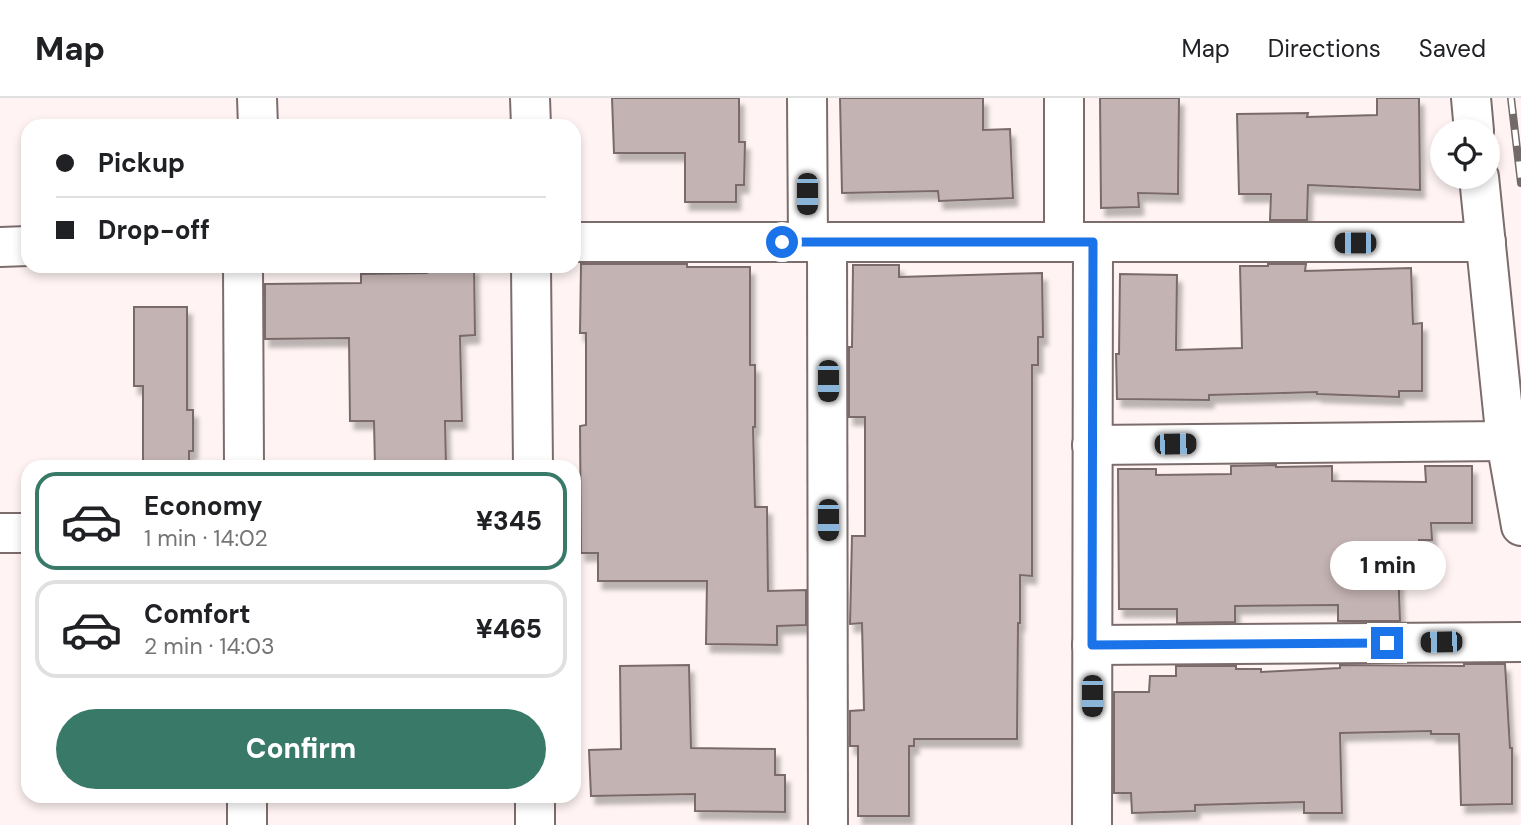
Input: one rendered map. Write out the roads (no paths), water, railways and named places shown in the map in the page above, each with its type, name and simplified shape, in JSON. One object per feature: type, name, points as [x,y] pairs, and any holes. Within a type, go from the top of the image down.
[{"type":"street","points":[[257,98],[258,119]]},
{"type":"street","points":[[530,98],[531,119]]},
{"type":"street","points":[[807,98],[818,242],[828,825]]},
{"type":"street","points":[[1064,98],[1079,242],[1092,445],[1092,825]]},
{"type":"street","points":[[1471,98],[1473,119]]},
{"type":"street","points":[[1480,189],[1506,441],[1521,526]]},
{"type":"street","points":[[581,242],[1486,243]]},
{"type":"street","points":[[0,247],[21,246]]},
{"type":"street","points":[[243,273],[244,460]]},
{"type":"street","points":[[531,273],[533,460]]},
{"type":"street","points":[[1092,445],[1506,441]]},
{"type":"street","points":[[0,533],[21,533]]},
{"type":"street","points":[[1092,645],[1521,642]]},
{"type":"street","points":[[247,803],[247,825]]},
{"type":"street","points":[[535,803],[535,825]]},
{"type":"railway","points":[[1511,98],[1521,183]]}]
